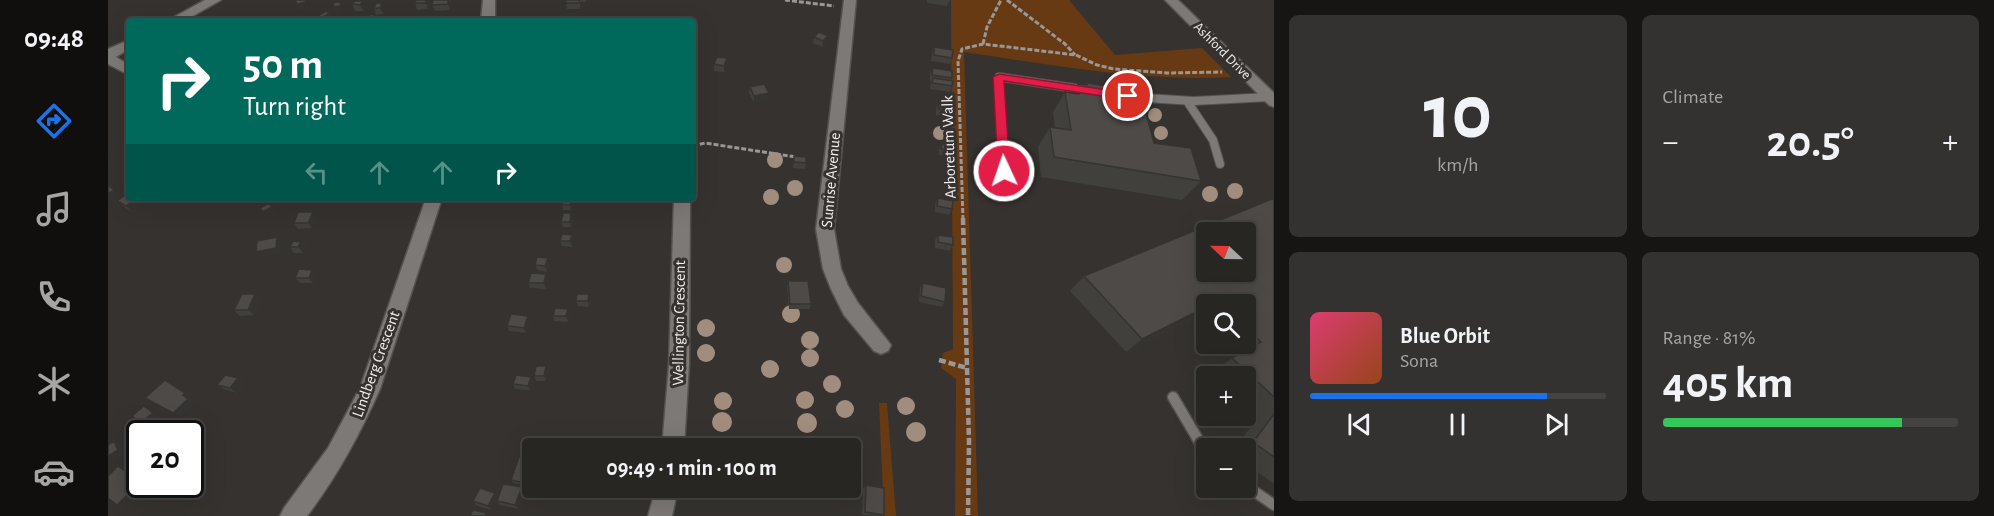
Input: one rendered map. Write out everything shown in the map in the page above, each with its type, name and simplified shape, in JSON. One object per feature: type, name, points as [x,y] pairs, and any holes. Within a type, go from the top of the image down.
[{"type":"street","points":[[180,18],[215,0]]},
{"type":"street","points":[[488,18],[489,0]]},
{"type":"street","name":"Ashford Drive","points":[[1170,0],[1272,99]]},
{"type":"street","name":"Sunrise Avenue","points":[[850,4],[825,229],[832,269],[851,309],[881,345]]},
{"type":"street","points":[[126,46],[108,57],[126,69]]},
{"type":"street","name":"Lindberg Crescent","points":[[292,516],[330,466],[359,415],[370,389],[433,201]]},
{"type":"street","name":"Wellington Crescent","points":[[674,438],[679,364],[682,201]]},
{"type":"street","points":[[660,516],[664,498]]},
{"type":"lane","points":[[1004,171],[999,77],[1093,91]]},
{"type":"lane","points":[[1116,95],[1187,100],[1272,99]]},
{"type":"lane","points":[[1187,100],[1217,147],[1220,164]]},
{"type":"lane","points":[[1173,397],[1197,438]]},
{"type":"lane","points":[[1256,493],[1274,505]]},
{"type":"path","points":[[784,0],[850,4]]},
{"type":"path","points":[[1001,0],[987,27],[983,44],[1076,55],[1098,65],[1120,70],[1168,73],[1229,72]]},
{"type":"path","points":[[1007,0],[1076,55]]},
{"type":"path","name":"Arboretum Walk","points":[[968,516],[969,442],[957,61],[960,53],[966,47],[983,44]]},
{"type":"path","points":[[696,145],[705,143],[832,163]]},
{"type":"path","points":[[939,360],[967,368]]},
{"type":"shaded area","points":[[951,0],[1069,0],[1115,55],[1202,48],[1231,77],[1130,75],[964,52],[978,516],[955,516],[956,379],[941,368],[943,353],[953,349]]},
{"type":"shaded area","points":[[879,403],[887,403],[896,516],[884,516]]},
{"type":"building","points":[[295,0],[305,0],[306,2],[297,4]]},
{"type":"building","points":[[416,0],[426,0],[426,3],[415,3]]},
{"type":"building","points":[[433,0],[448,0],[448,4],[432,5]]},
{"type":"building","points":[[566,0],[579,0],[579,3],[566,3]]},
{"type":"building","points":[[355,1],[363,1],[360,5],[352,4]]},
{"type":"building","points":[[334,2],[341,2],[340,6],[333,7]]},
{"type":"building","points":[[376,3],[382,3],[380,8],[374,8]]},
{"type":"building","points":[[326,11],[330,13],[322,18],[316,17]]},
{"type":"building","points":[[372,14],[376,17],[374,18],[364,18]]},
{"type":"building","points":[[819,32],[828,36],[823,41],[814,37]]},
{"type":"building","points":[[934,47],[953,50],[952,58],[934,55]]},
{"type":"building","points":[[717,57],[727,58],[724,66],[714,64]]},
{"type":"building","points":[[933,68],[952,71],[952,78],[932,75]]},
{"type":"building","points":[[933,78],[953,81],[952,86],[932,83]]},
{"type":"building","points":[[1087,83],[1140,91],[1154,143],[1191,148],[1201,181],[1054,157],[1050,127],[1071,130],[1065,92],[1079,94],[1078,84],[1087,85]]},
{"type":"building","points":[[764,84],[769,93],[754,96],[750,87]]},
{"type":"building","points":[[939,102],[952,105],[952,111],[938,109]]},
{"type":"building","points":[[942,144],[953,146],[953,151],[941,149]]},
{"type":"building","points":[[794,156],[806,157],[806,163],[794,162]]},
{"type":"building","points":[[108,185],[114,190],[108,194]]},
{"type":"building","points":[[126,194],[126,201],[133,201],[126,206],[117,201]]},
{"type":"building","points":[[938,198],[953,201],[952,209],[937,206]]},
{"type":"building","points":[[1274,198],[1274,397],[1256,380],[1256,366],[1241,366],[1232,358],[1239,354],[1256,354],[1256,345],[1261,342],[1256,337],[1256,294],[1196,294],[1196,312],[1142,339],[1084,276],[1196,230],[1196,282],[1256,282],[1256,222],[1216,222]]},
{"type":"building","points":[[563,201],[571,201],[570,205],[562,205]]},
{"type":"building","points":[[269,203],[272,207],[263,212],[260,208]]},
{"type":"building","points":[[298,212],[313,212],[308,223],[294,223]]},
{"type":"building","points":[[563,213],[571,213],[570,222],[561,222]]},
{"type":"building","points":[[562,234],[572,235],[570,241],[560,241]]},
{"type":"building","points":[[938,235],[953,237],[953,245],[938,242]]},
{"type":"building","points":[[277,237],[276,248],[256,252],[257,241]]},
{"type":"building","points":[[293,241],[301,242],[298,247],[290,247]]},
{"type":"building","points":[[537,257],[548,258],[545,266],[535,265]]},
{"type":"building","points":[[299,269],[312,270],[309,278],[295,278]]},
{"type":"building","points":[[531,273],[546,274],[544,283],[528,283]]},
{"type":"building","points":[[788,281],[808,281],[811,304],[790,304]]},
{"type":"building","points":[[923,283],[946,288],[945,302],[921,296]]},
{"type":"building","points":[[242,294],[255,294],[248,310],[234,310]]},
{"type":"building","points":[[577,294],[589,294],[588,301],[576,301]]},
{"type":"building","points":[[555,308],[568,309],[566,316],[553,316]]},
{"type":"building","points":[[511,314],[528,316],[524,328],[507,326]]},
{"type":"building","points":[[536,366],[546,366],[544,376],[534,376]]},
{"type":"building","points":[[225,375],[238,378],[230,388],[217,385]]},
{"type":"building","points":[[516,375],[531,377],[528,386],[513,384]]},
{"type":"building","points":[[165,380],[185,393],[183,395],[188,399],[173,413],[145,398]]},
{"type":"building","points":[[144,406],[153,413],[144,420],[137,420],[132,416]]},
{"type":"building","points":[[1274,414],[1274,457],[1256,444],[1256,438]]},
{"type":"building","points":[[114,441],[118,450],[108,456],[108,445]]},
{"type":"building","points":[[519,457],[522,458],[522,482],[511,480]]},
{"type":"building","points":[[118,466],[126,472],[126,496],[117,505],[108,498],[108,476]]},
{"type":"building","points":[[503,484],[522,487],[515,505],[497,501]]},
{"type":"building","points":[[866,485],[884,488],[884,515],[865,512]]},
{"type":"building","points":[[480,488],[495,493],[488,506],[473,501]]},
{"type":"building","points":[[473,510],[486,513],[485,516],[470,516]]},
{"type":"route","points":[[1004,171],[999,77],[1128,96]]}]
